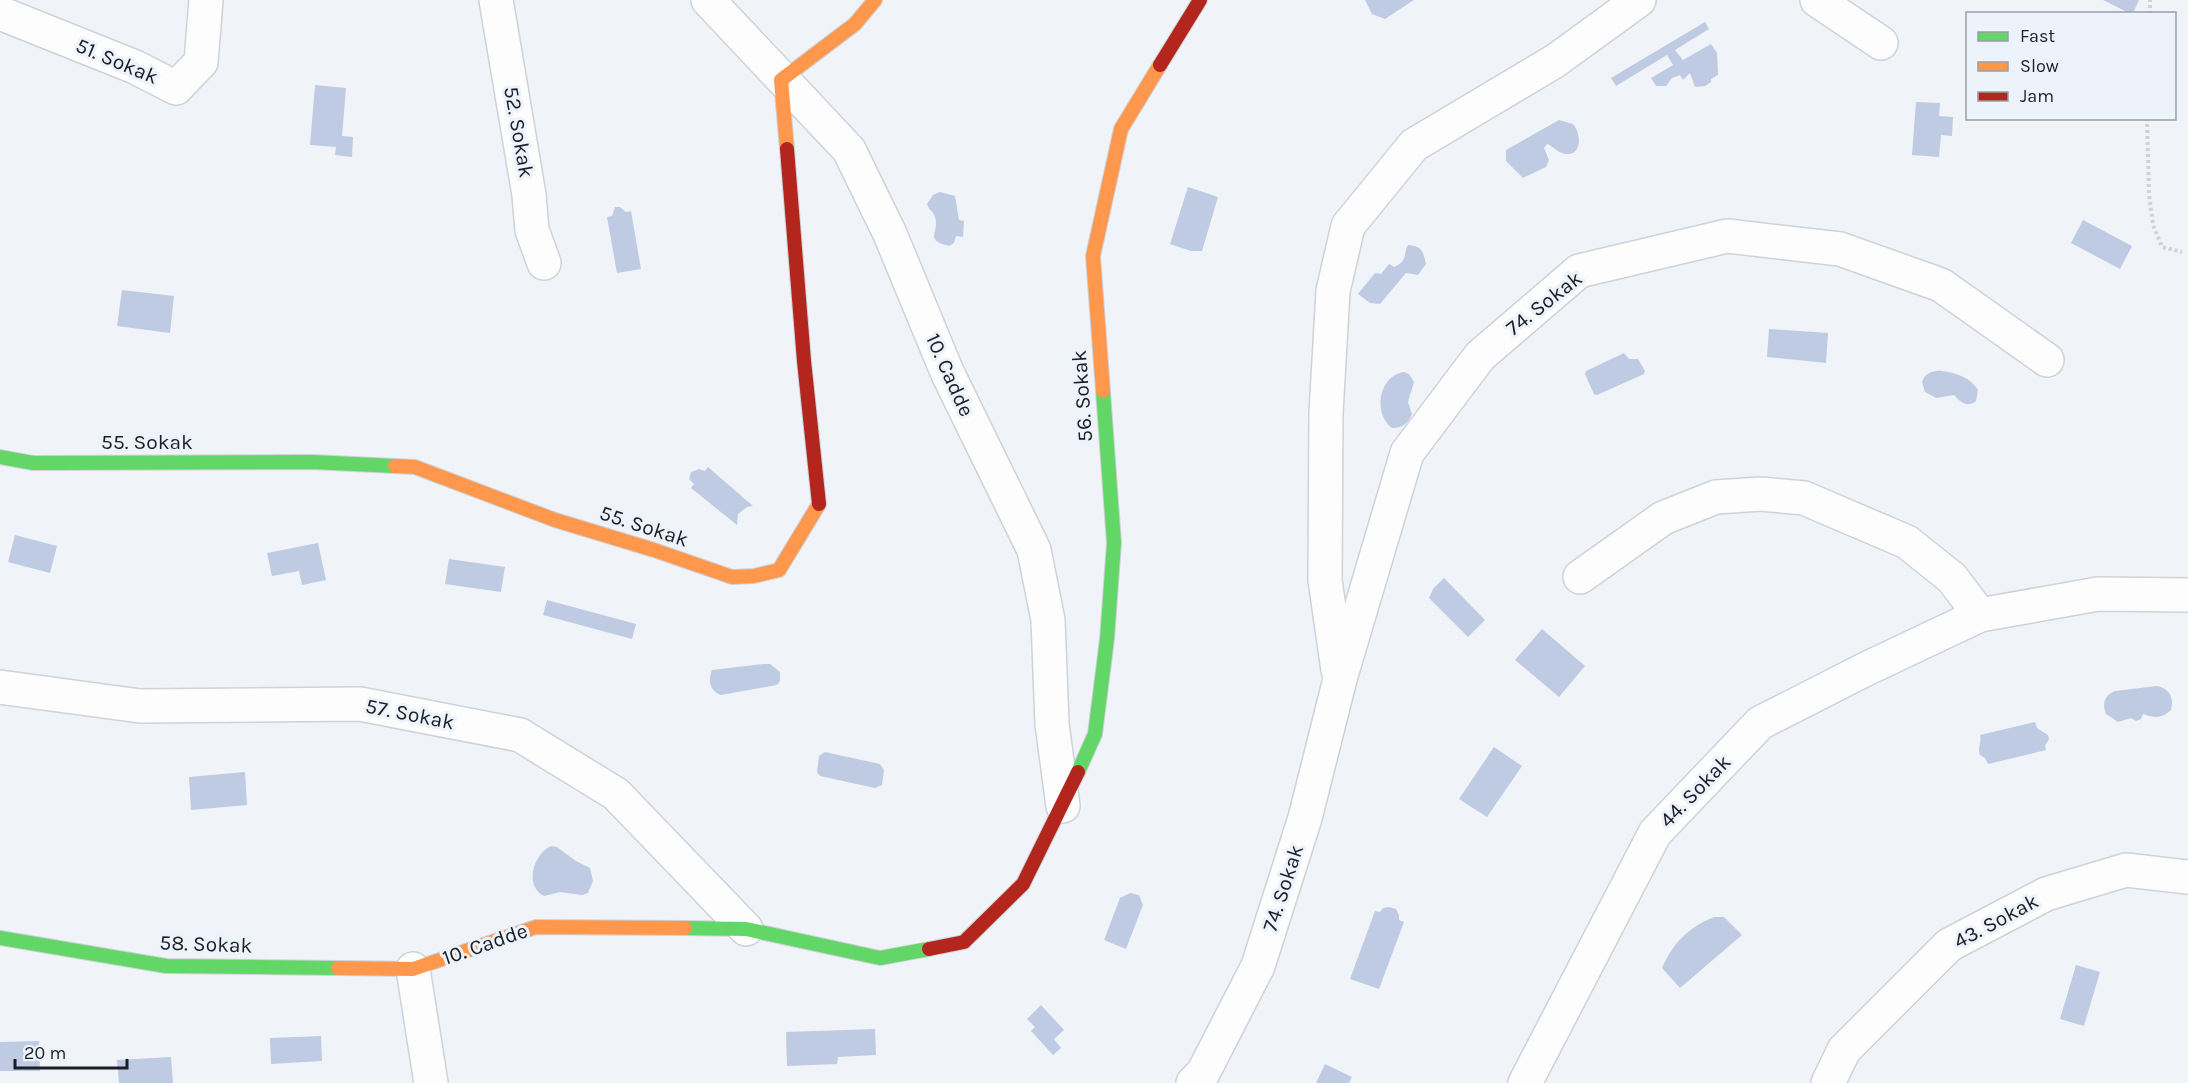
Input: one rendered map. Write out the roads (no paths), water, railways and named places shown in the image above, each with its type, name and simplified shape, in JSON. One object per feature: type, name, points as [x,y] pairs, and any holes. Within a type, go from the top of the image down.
[{"type":"street","name":"51. Sokak","points":[[0,13],[135,67],[176,88],[201,62],[206,0]]},
{"type":"street","name":"52. Sokak","points":[[496,0],[529,195],[532,230],[544,263]]},
{"type":"street","name":"10. Cadde","points":[[708,0],[849,150],[890,234],[947,372],[1034,550],[1048,620],[1052,724],[1063,806]]},
{"type":"street","points":[[782,80],[855,24],[875,0]]},
{"type":"street","name":"56. Sokak","points":[[746,929],[880,958],[964,942],[1023,884],[1063,806],[1095,734],[1107,639],[1114,543],[1093,256],[1121,129],[1200,0]]},
{"type":"street","name":"74. Sokak","points":[[1340,679],[1325,580],[1326,414],[1333,291],[1348,226],[1414,145],[1555,61],[1639,0]]},
{"type":"street","points":[[1817,0],[1881,43]]},
{"type":"street","name":"55. Sokak","points":[[0,458],[33,463],[312,462],[415,467],[555,520],[732,577],[754,576],[779,570],[819,505],[804,361],[782,80]]},
{"type":"street","name":"74. Sokak","points":[[1193,1083],[1203,1073],[1258,966],[1305,818],[1340,679],[1407,453],[1480,356],[1579,271],[1727,236],[1840,249],[1941,285],[2047,360]]},
{"type":"street","points":[[1580,577],[1663,518],[1716,497],[1761,494],[1804,498],[1907,542],[1952,578],[1980,615]]},
{"type":"street","name":"44. Sokak","points":[[1525,1083],[1655,833],[1760,723],[1980,615],[2098,594],[2188,595]]},
{"type":"street","name":"57. Sokak","points":[[0,687],[140,706],[360,704],[520,735],[616,794],[746,929]]},
{"type":"street","name":"43. Sokak","points":[[1828,1083],[1844,1050],[1949,945],[2046,894],[2126,870],[2188,876]]},
{"type":"street","name":"10. Cadde","points":[[413,969],[536,927],[746,929]]},
{"type":"street","name":"58. Sokak","points":[[0,938],[166,966],[413,969]]},
{"type":"street","points":[[413,969],[431,1083]]},
{"type":"water","points":[[1365,0],[1414,0],[1385,19],[1372,14]]},
{"type":"water","points":[[2103,0],[2139,0],[2133,12],[2127,12]]},
{"type":"water","points":[[1705,22],[1709,29],[1675,50],[1683,60],[1711,44],[1717,53],[1718,75],[1711,79],[1711,82],[1705,86],[1695,87],[1690,73],[1683,80],[1680,75],[1672,78],[1666,86],[1656,86],[1651,78],[1673,65],[1667,55],[1616,86],[1611,78]]},
{"type":"water","points":[[315,85],[346,88],[342,136],[353,137],[352,157],[335,155],[336,147],[310,145]]},
{"type":"water","points":[[1916,102],[1940,103],[1939,116],[1953,117],[1952,136],[1941,135],[1939,157],[1912,155]]},
{"type":"water","points":[[1559,120],[1573,124],[1576,128],[1579,138],[1578,148],[1571,154],[1565,154],[1547,144],[1544,148],[1549,160],[1546,167],[1523,178],[1506,161],[1506,150]]},
{"type":"water","points":[[1188,187],[1218,197],[1202,251],[1191,251],[1170,244]]},
{"type":"water","points":[[940,192],[955,196],[959,220],[964,221],[963,237],[956,236],[954,243],[949,246],[941,244],[934,238],[935,217],[927,204],[933,195]]},
{"type":"water","points":[[615,207],[620,207],[626,212],[631,211],[641,269],[617,273],[607,217],[612,216]]},
{"type":"water","points":[[2083,220],[2132,246],[2120,269],[2071,243]]},
{"type":"water","points":[[1408,245],[1419,248],[1424,256],[1426,264],[1418,275],[1406,273],[1380,304],[1370,303],[1358,294],[1375,273],[1381,274],[1389,264],[1394,267],[1402,262]]},
{"type":"water","points":[[122,290],[174,296],[170,333],[117,326]]},
{"type":"water","points":[[1769,329],[1828,333],[1826,363],[1767,357]]},
{"type":"water","points":[[1624,353],[1629,359],[1638,359],[1645,371],[1644,374],[1597,395],[1594,394],[1585,374],[1586,371]]},
{"type":"water","points":[[1942,371],[1957,374],[1971,382],[1978,390],[1976,401],[1967,404],[1954,395],[1936,398],[1925,392],[1922,382],[1925,376]]},
{"type":"water","points":[[1404,372],[1409,374],[1414,382],[1408,402],[1412,414],[1404,425],[1392,428],[1382,414],[1381,396],[1388,380]]},
{"type":"water","points":[[708,467],[753,506],[747,507],[738,514],[737,525],[691,488],[694,484],[689,479],[691,472],[699,469],[705,471]]},
{"type":"water","points":[[15,535],[57,546],[50,573],[8,562]]},
{"type":"water","points":[[318,543],[326,580],[302,585],[299,571],[272,576],[267,553]]},
{"type":"water","points":[[449,559],[505,567],[501,592],[445,584]]},
{"type":"water","points":[[1444,578],[1485,620],[1468,637],[1429,598],[1433,589]]},
{"type":"water","points":[[547,600],[636,624],[632,639],[543,615]]},
{"type":"water","points":[[1542,629],[1585,666],[1559,697],[1515,660]]},
{"type":"water","points":[[770,664],[780,672],[780,681],[777,685],[721,695],[710,685],[712,670]]},
{"type":"water","points":[[2157,686],[2168,691],[2172,701],[2171,710],[2164,715],[2154,717],[2143,714],[2141,719],[2136,721],[2131,718],[2118,722],[2106,714],[2105,700],[2111,693]]},
{"type":"water","points":[[2035,722],[2037,728],[2048,735],[2046,750],[1988,764],[1980,755],[1980,735]]},
{"type":"water","points":[[1494,747],[1522,766],[1487,817],[1459,799]]},
{"type":"water","points":[[825,752],[880,764],[884,770],[882,785],[875,788],[820,776],[817,772],[819,756]]},
{"type":"water","points":[[245,772],[247,805],[191,810],[189,777]]},
{"type":"water","points":[[551,846],[557,847],[590,868],[593,881],[588,893],[582,895],[560,892],[544,896],[538,891],[534,885],[533,870],[540,856]]},
{"type":"water","points":[[1130,893],[1139,895],[1143,905],[1126,949],[1104,940],[1120,898]]},
{"type":"water","points":[[1383,908],[1396,909],[1399,920],[1404,922],[1379,989],[1350,979],[1375,911],[1380,912]]},
{"type":"water","points":[[1714,917],[1724,917],[1742,935],[1680,988],[1662,968],[1671,951],[1689,931]]},
{"type":"water","points":[[2076,965],[2100,972],[2084,1026],[2060,1019]]},
{"type":"water","points":[[1041,1005],[1064,1030],[1054,1039],[1061,1048],[1053,1055],[1031,1031],[1035,1027],[1027,1019]]},
{"type":"water","points":[[875,1029],[876,1055],[838,1057],[837,1064],[787,1066],[786,1032]]},
{"type":"water","points":[[321,1036],[322,1061],[271,1064],[270,1038]]},
{"type":"water","points":[[39,1041],[40,1071],[0,1071],[0,1042]]},
{"type":"water","points":[[171,1057],[173,1083],[119,1083],[117,1060]]},
{"type":"water","points":[[1325,1064],[1352,1077],[1349,1083],[1316,1083]]}]
